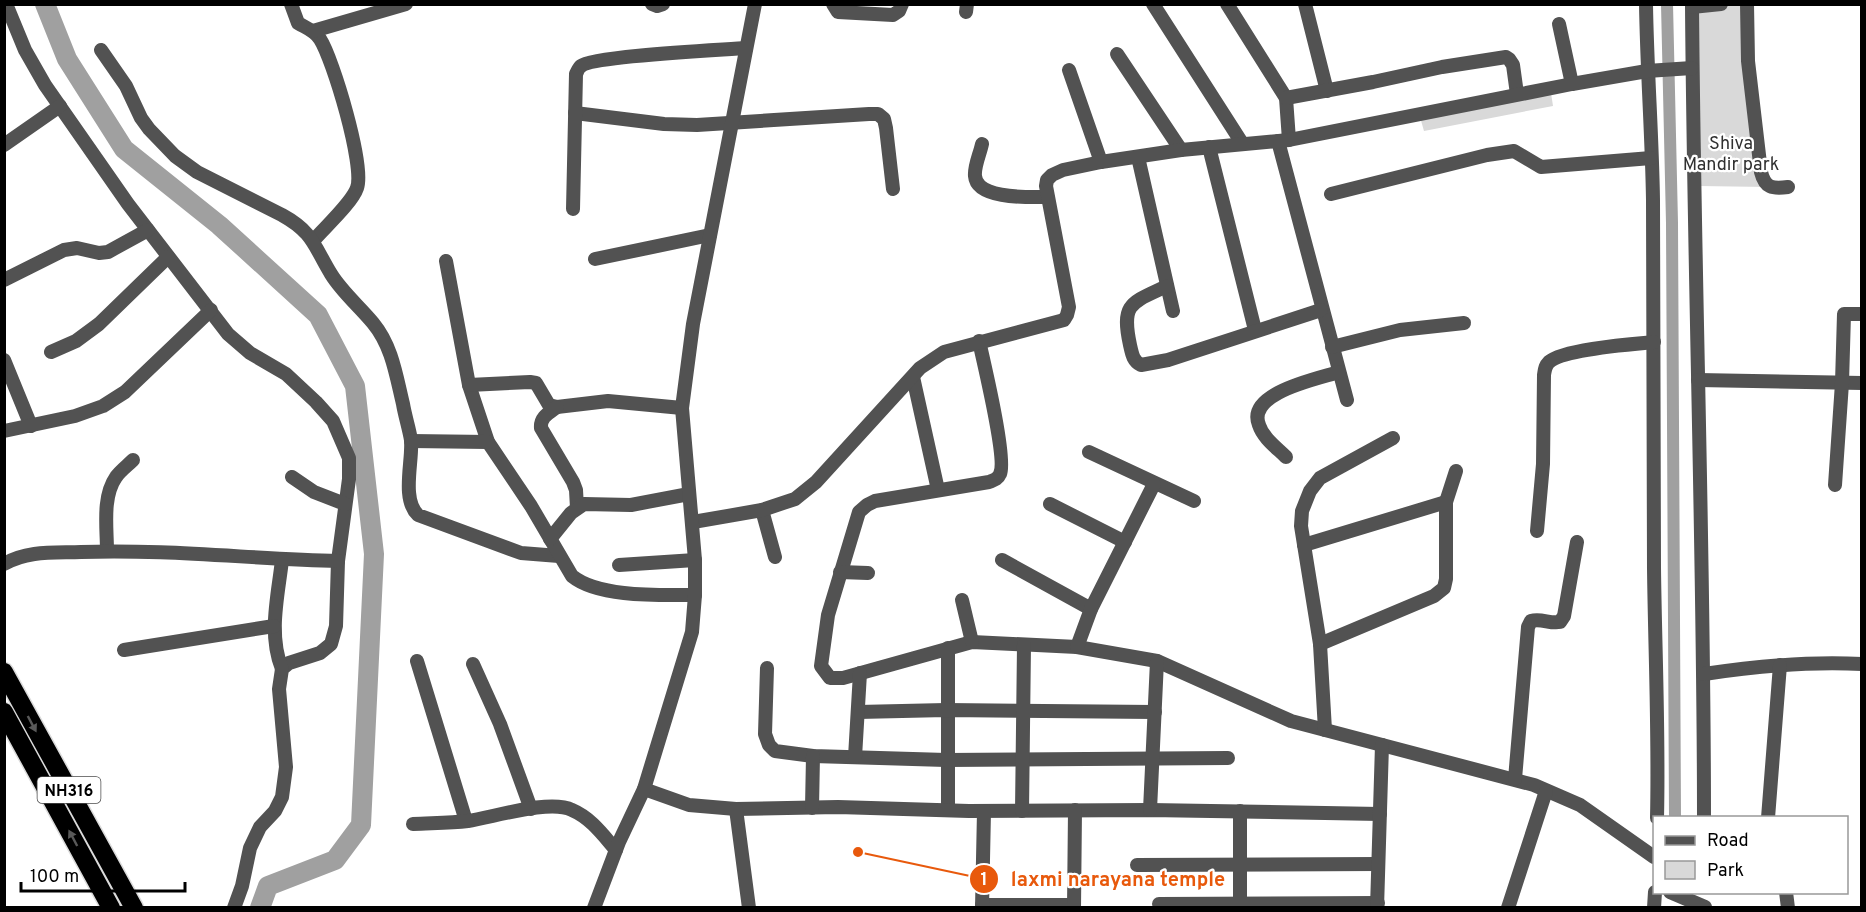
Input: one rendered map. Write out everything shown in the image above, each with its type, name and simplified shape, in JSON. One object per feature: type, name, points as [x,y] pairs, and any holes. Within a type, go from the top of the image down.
[{"type":"highway","name":"NH316","points":[[4,672],[135,908]]},
{"type":"highway","name":"NH316","points":[[7,721],[111,908]]},
{"type":"street","points":[[6,4],[25,50],[60,106],[128,204],[228,334],[249,353],[286,374],[333,421],[349,458],[349,479],[338,561],[336,626],[332,644],[320,653],[289,663],[282,669]]},
{"type":"street","points":[[291,4],[298,23],[319,37],[330,61],[351,135],[359,179],[353,196],[313,241]]},
{"type":"street","points":[[352,4],[357,19]]},
{"type":"street","points":[[313,31],[406,4]]},
{"type":"street","points":[[652,4],[657,6],[663,4]]},
{"type":"street","points":[[594,908],[617,846],[643,792],[692,632],[695,560],[682,408],[688,352],[755,4]]},
{"type":"street","points":[[833,4],[838,12],[893,15],[899,11],[902,4]]},
{"type":"street","points":[[1153,4],[1242,143]]},
{"type":"street","points":[[1227,4],[1286,98],[1283,141],[1321,310],[1347,400]]},
{"type":"street","points":[[1305,4],[1326,91]]},
{"type":"street","points":[[1646,4],[1654,342],[1657,816]]},
{"type":"street","points":[[1704,816],[1704,674],[1692,6],[1721,4]]},
{"type":"street","points":[[1747,4],[1748,61],[1761,172],[1768,187],[1775,189],[1788,187]]},
{"type":"street","points":[[1559,24],[1572,84]]},
{"type":"street","points":[[573,209],[576,74],[580,66],[589,63],[746,48]]},
{"type":"street","points":[[101,50],[126,86],[141,118],[175,156],[197,172],[237,190],[296,223],[313,241],[331,275],[385,341],[394,365],[411,441],[409,496],[413,510],[418,515],[521,552],[559,556]]},
{"type":"street","points":[[1117,54],[1181,150]]},
{"type":"street","points":[[1286,98],[1442,67],[1506,57],[1513,65],[1517,94]]},
{"type":"street","points":[[693,522],[762,510],[795,499],[806,491],[925,364],[944,352],[1064,320],[1069,308],[1046,186],[1047,180],[1052,175],[1063,170],[1181,150],[1283,141],[1572,84],[1647,71],[1692,68]]},
{"type":"street","points":[[1069,70],[1101,162]]},
{"type":"street","points":[[4,145],[60,106]]},
{"type":"street","points":[[575,113],[664,124],[733,123],[878,114],[884,119],[893,189]]},
{"type":"street","points":[[982,144],[975,173],[975,180],[979,186],[1010,197],[1047,197]]},
{"type":"street","points":[[1209,147],[1255,330]]},
{"type":"street","points":[[1331,194],[1487,155],[1514,151],[1541,167],[1651,158]]},
{"type":"street","points":[[1138,157],[1173,311]]},
{"type":"street","points":[[4,280],[64,250],[77,248],[99,253],[108,252],[148,230]]},
{"type":"street","points":[[595,259],[710,235]]},
{"type":"street","points":[[51,352],[76,341],[99,324],[168,256]]},
{"type":"street","points":[[446,261],[469,385],[488,442],[531,506],[572,576],[579,582],[594,587],[645,594],[695,595]]},
{"type":"street","points":[[1167,286],[1138,300],[1129,308],[1126,316],[1132,355],[1135,362],[1141,366],[1168,360],[1321,310]]},
{"type":"street","points":[[4,431],[75,416],[125,392],[211,310]]},
{"type":"street","points":[[1835,485],[1845,314],[1862,314]]},
{"type":"street","points":[[1332,347],[1400,330],[1464,323]]},
{"type":"street","points":[[979,341],[1001,453],[999,478],[990,482],[875,501],[860,512],[828,615],[821,666],[830,678],[843,678],[972,642],[1077,647],[1157,661],[1291,721],[1515,779],[1546,791],[1580,805],[1653,856]]},
{"type":"street","points":[[1537,531],[1543,464],[1546,366],[1551,360],[1565,355],[1654,342]]},
{"type":"street","points":[[4,360],[31,426]]},
{"type":"street","points":[[1286,457],[1259,428],[1256,418],[1258,409],[1263,401],[1275,394],[1339,372]]},
{"type":"street","points":[[913,376],[938,490]]},
{"type":"street","points":[[1698,380],[1862,383]]},
{"type":"street","points":[[469,385],[536,383],[549,405],[557,407],[608,401],[682,408]]},
{"type":"street","points":[[557,407],[543,418],[540,422],[541,428],[573,482],[577,508]]},
{"type":"street","points":[[1325,730],[1320,644],[1301,526],[1302,511],[1310,491],[1320,478],[1393,438]]},
{"type":"street","points":[[411,441],[488,442]]},
{"type":"street","points":[[1089,452],[1194,501]]},
{"type":"street","points":[[106,551],[108,502],[111,488],[116,477],[133,460]]},
{"type":"street","points":[[1320,644],[1434,596],[1444,588],[1446,501],[1456,471]]},
{"type":"street","points":[[292,477],[314,492],[345,504]]},
{"type":"street","points":[[1077,647],[1091,609],[1154,484]]},
{"type":"street","points":[[550,539],[577,508],[584,504],[631,505],[689,494]]},
{"type":"street","points":[[1304,545],[1446,501]]},
{"type":"street","points":[[1050,504],[1125,542]]},
{"type":"street","points":[[762,510],[775,557]]},
{"type":"street","points":[[1515,779],[1528,627],[1531,621],[1537,620],[1553,624],[1560,622],[1564,616],[1577,542]]},
{"type":"street","points":[[4,564],[38,553],[106,551],[338,561]]},
{"type":"street","points":[[234,908],[242,886],[250,848],[260,827],[275,811],[282,797],[286,767],[279,689],[282,669],[276,649],[274,626],[282,560]]},
{"type":"street","points":[[619,565],[695,560]]},
{"type":"street","points":[[1002,560],[1091,609]]},
{"type":"street","points":[[840,572],[868,573]]},
{"type":"street","points":[[962,600],[972,642]]},
{"type":"street","points":[[124,650],[274,626]]},
{"type":"street","points":[[1023,811],[1024,645]]},
{"type":"street","points":[[948,648],[946,710],[948,810]]},
{"type":"street","points":[[417,661],[466,821]]},
{"type":"street","points":[[1150,810],[1157,661]]},
{"type":"street","points":[[1704,674],[1823,662],[1862,664]]},
{"type":"street","points":[[473,664],[500,724],[531,809]]},
{"type":"street","points":[[1768,816],[1780,665]]},
{"type":"street","points":[[767,668],[765,734],[769,745],[775,751],[813,756],[946,760],[1228,758]]},
{"type":"street","points":[[855,757],[860,673]]},
{"type":"street","points":[[858,712],[946,710],[1155,712]]},
{"type":"street","points":[[1159,904],[1378,905],[1382,745]]},
{"type":"street","points":[[812,808],[813,756]]},
{"type":"street","points":[[1508,908],[1546,791]]},
{"type":"street","points":[[643,792],[689,805],[736,809],[1150,810],[1380,814]]},
{"type":"street","points":[[413,824],[466,821],[531,809],[560,807],[572,809],[617,846]]},
{"type":"street","points":[[736,809],[749,908]]},
{"type":"street","points":[[984,811],[982,906],[1074,906],[1075,810]]},
{"type":"street","points":[[1240,811],[1240,906]]},
{"type":"street","points":[[1137,865],[1378,864]]},
{"type":"street","points":[[1675,894],[1705,907]]},
{"type":"green space","name":"Shiva Mandir park","points":[[1748,5],[1768,187],[1699,186],[1697,8]]},
{"type":"green space","points":[[1551,93],[1553,106],[1424,131],[1420,117]]},
{"type":"waterway","points":[[45,4],[67,59],[124,149],[219,225],[318,315],[355,386],[374,554],[361,825],[335,860],[268,886],[260,908]]},
{"type":"waterway","points":[[1667,4],[1672,223],[1675,816]]},
{"type":"place","name":"laxmi narayana temple","points":[[858,852]]}]
